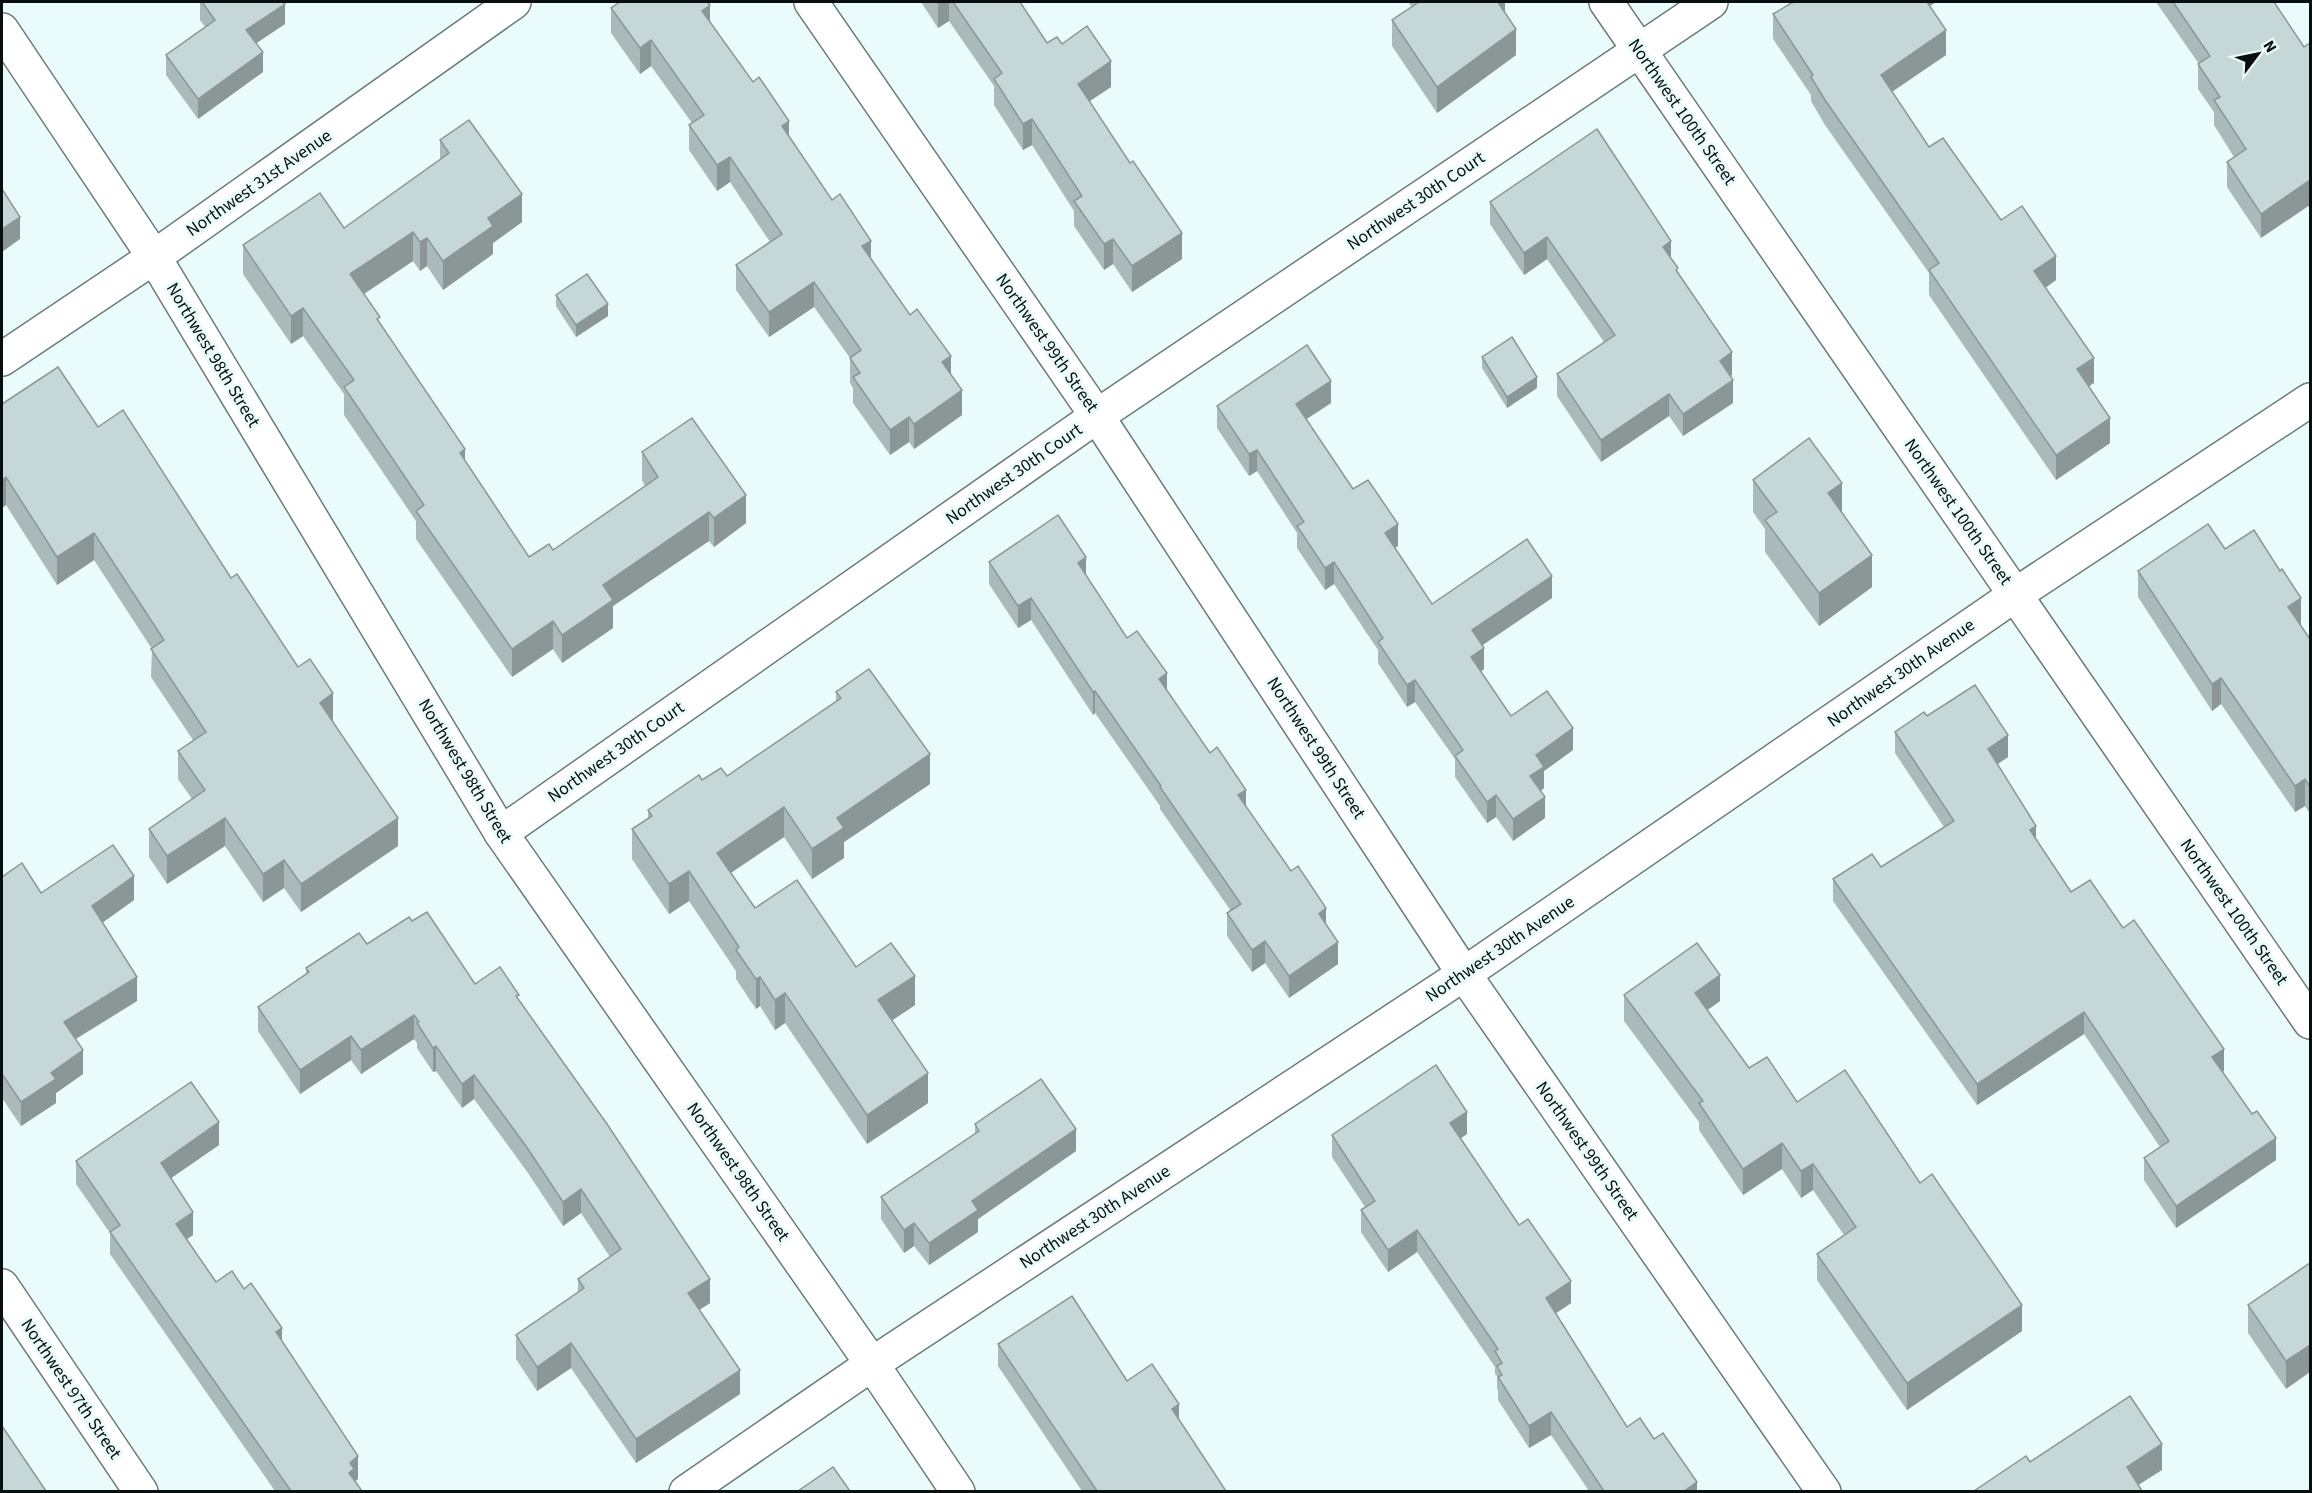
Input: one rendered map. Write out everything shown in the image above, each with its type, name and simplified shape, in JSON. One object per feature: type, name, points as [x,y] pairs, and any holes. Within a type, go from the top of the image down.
[{"type":"street","name":"Northwest 31st Avenue","points":[[2,359],[154,257],[514,2]]},
{"type":"street","name":"Northwest 99th Street","points":[[811,2],[1097,416],[1464,974],[1824,1491]]},
{"type":"street","name":"Northwest 100th Street","points":[[1606,2],[2310,1022]]},
{"type":"street","name":"Northwest 30th Court","points":[[501,833],[1097,416],[1711,2]]},
{"type":"street","name":"Northwest 98th Street","points":[[2,30],[154,257],[501,833],[872,1364],[958,1491]]},
{"type":"street","name":"Northwest 30th Avenue","points":[[686,1491],[872,1364],[1464,974],[2015,595],[2310,400]]},
{"type":"street","name":"Northwest 97th Street","points":[[2,1286],[141,1491]]},
{"type":"building","points":[[202,2],[283,2],[285,4],[246,30],[263,52],[198,99],[166,55],[215,20]]},
{"type":"building","points":[[620,2],[707,2],[710,5],[702,11],[753,82],[759,77],[789,121],[782,126],[832,200],[840,194],[871,241],[862,246],[910,315],[917,309],[951,356],[942,362],[962,390],[914,424],[909,417],[890,430],[853,377],[860,373],[850,358],[861,350],[814,282],[769,312],[736,265],[782,234],[730,157],[717,165],[689,125],[704,115],[651,40],[640,48],[611,8]]},
{"type":"building","points":[[953,2],[1020,2],[1047,43],[1057,37],[1062,44],[1087,26],[1111,61],[1078,84],[1130,163],[1133,161],[1182,233],[1132,266],[1113,239],[1104,244],[1074,201],[1082,196],[1032,119],[1023,124],[994,79],[1002,73]]},
{"type":"building","points":[[1419,2],[1503,2],[1499,4],[1516,29],[1437,87],[1392,20]]},
{"type":"building","points":[[1793,2],[1927,2],[1946,30],[1881,75],[1929,147],[1943,138],[2001,220],[2022,206],[2056,256],[2034,271],[2094,358],[2077,369],[2110,418],[2056,455],[1929,270],[1939,263],[1825,100],[1811,77],[1813,75],[1773,14]]},
{"type":"building","points":[[2173,2],[2274,2],[2304,47],[2310,43],[2310,180],[2261,214],[2227,162],[2246,149],[2214,100],[2220,97],[2198,64],[2210,56]]},
{"type":"building","points":[[469,120],[522,194],[488,218],[493,226],[443,261],[427,238],[420,242],[413,232],[350,274],[380,317],[377,319],[465,449],[460,453],[529,557],[549,544],[553,550],[658,477],[642,452],[692,418],[746,495],[714,518],[709,512],[603,585],[613,600],[562,635],[553,621],[512,649],[416,511],[424,505],[344,387],[354,380],[303,308],[291,316],[243,245],[320,193],[344,228],[449,153],[440,140]]},
{"type":"building","points":[[1597,129],[1671,241],[1663,247],[1678,268],[1676,270],[1732,352],[1720,361],[1733,380],[1683,414],[1669,394],[1601,440],[1557,374],[1615,335],[1547,237],[1524,253],[1490,202]]},
{"type":"building","points":[[2,189],[20,217],[2,229]]},
{"type":"building","points":[[587,274],[608,304],[576,325],[556,295]]},
{"type":"building","points":[[1512,337],[1537,377],[1507,397],[1482,357]]},
{"type":"building","points":[[1307,345],[1331,381],[1296,404],[1353,489],[1368,480],[1398,524],[1385,533],[1432,604],[1527,539],[1552,576],[1472,630],[1484,648],[1471,657],[1511,716],[1547,691],[1573,728],[1536,755],[1544,767],[1530,776],[1545,797],[1513,819],[1496,795],[1487,802],[1455,756],[1463,750],[1415,680],[1407,685],[1378,642],[1383,638],[1334,562],[1325,568],[1297,526],[1304,522],[1257,450],[1249,454],[1217,406]]},
{"type":"building","points":[[58,367],[98,427],[123,410],[231,578],[237,574],[298,667],[310,659],[333,693],[320,703],[398,818],[301,884],[284,860],[263,874],[225,818],[167,856],[149,829],[205,790],[178,751],[206,732],[151,649],[164,640],[94,533],[57,557],[6,477],[2,480],[2,404]]},
{"type":"building","points":[[1809,438],[1842,483],[1828,493],[1872,555],[1819,593],[1765,520],[1777,512],[1753,480]]},
{"type":"building","points":[[1058,515],[1086,557],[1078,563],[1127,638],[1137,631],[1167,673],[1159,679],[1210,753],[1217,747],[1246,790],[1238,795],[1291,871],[1298,866],[1326,908],[1319,914],[1338,942],[1289,976],[1265,941],[1252,950],[1227,913],[1241,904],[1095,691],[1093,692],[1031,598],[1018,606],[989,562]]},
{"type":"building","points":[[2208,524],[2225,549],[2254,530],[2280,571],[2282,569],[2301,598],[2288,607],[2310,639],[2310,787],[2305,779],[2295,786],[2221,678],[2212,684],[2138,571]]},
{"type":"building","points":[[869,669],[930,754],[837,818],[844,828],[812,849],[784,807],[717,853],[755,908],[797,880],[856,967],[891,943],[915,976],[878,1000],[928,1073],[867,1115],[785,993],[775,1000],[760,977],[756,979],[736,950],[739,947],[689,871],[669,884],[632,829],[652,816],[648,810],[699,775],[702,780],[721,768],[727,776],[841,698],[836,692]]},
{"type":"building","points":[[1975,685],[2008,735],[1988,749],[2036,826],[2030,830],[2071,892],[2090,880],[2123,928],[2134,920],[2224,1049],[2212,1057],[2252,1114],[2257,1111],[2276,1138],[2176,1206],[2144,1158],[2169,1141],[2084,1012],[1977,1084],[1833,879],[1872,854],[1881,867],[1954,821],[1895,732],[1924,712],[1927,716]]},
{"type":"building","points":[[113,845],[134,876],[92,906],[137,977],[64,1022],[83,1050],[51,1073],[56,1079],[21,1102],[2,1074],[2,877],[22,863],[41,893]]},
{"type":"building","points":[[427,912],[475,984],[500,967],[519,995],[516,996],[607,1124],[710,1279],[688,1293],[740,1370],[636,1439],[571,1343],[537,1367],[516,1335],[584,1288],[578,1279],[621,1249],[581,1189],[563,1202],[474,1075],[462,1084],[436,1046],[433,1048],[414,1015],[361,1050],[351,1036],[300,1070],[258,1007],[309,972],[306,968],[359,933],[367,944],[409,917],[412,921]]},
{"type":"building","points":[[1697,943],[1720,975],[1695,993],[1749,1068],[1767,1057],[1797,1102],[1845,1070],[1920,1183],[1932,1174],[2022,1305],[1907,1383],[1817,1254],[1856,1227],[1813,1164],[1801,1171],[1782,1143],[1743,1169],[1699,1103],[1703,1101],[1624,995]]},
{"type":"building","points":[[1436,1065],[1467,1112],[1450,1123],[1519,1225],[1528,1219],[1571,1281],[1546,1298],[1627,1427],[1640,1418],[1654,1439],[1663,1433],[1697,1482],[1684,1491],[1604,1491],[1551,1412],[1529,1426],[1498,1377],[1502,1375],[1497,1366],[1502,1363],[1495,1351],[1498,1349],[1417,1230],[1388,1250],[1361,1210],[1375,1201],[1332,1135]]},
{"type":"building","points":[[1041,1079],[1076,1129],[972,1201],[978,1210],[929,1243],[914,1223],[904,1230],[881,1197],[979,1131],[975,1124]]},
{"type":"building","points":[[191,1082],[219,1122],[161,1163],[193,1212],[176,1224],[216,1282],[232,1271],[244,1289],[251,1283],[282,1328],[276,1332],[358,1456],[350,1463],[354,1469],[349,1473],[362,1491],[291,1491],[110,1232],[120,1225],[76,1161]]},
{"type":"building","points":[[2310,1263],[2310,1345],[2286,1361],[2248,1305]]},
{"type":"building","points":[[1072,1296],[1127,1381],[1152,1364],[1179,1404],[1172,1409],[1226,1491],[1097,1491],[998,1344]]},
{"type":"building","points":[[2130,1396],[2162,1444],[2127,1467],[2142,1491],[1974,1491],[2026,1456],[2030,1462]]},
{"type":"building","points":[[2,1426],[46,1491],[2,1491]]},
{"type":"building","points":[[833,1467],[850,1491],[798,1491]]}]
